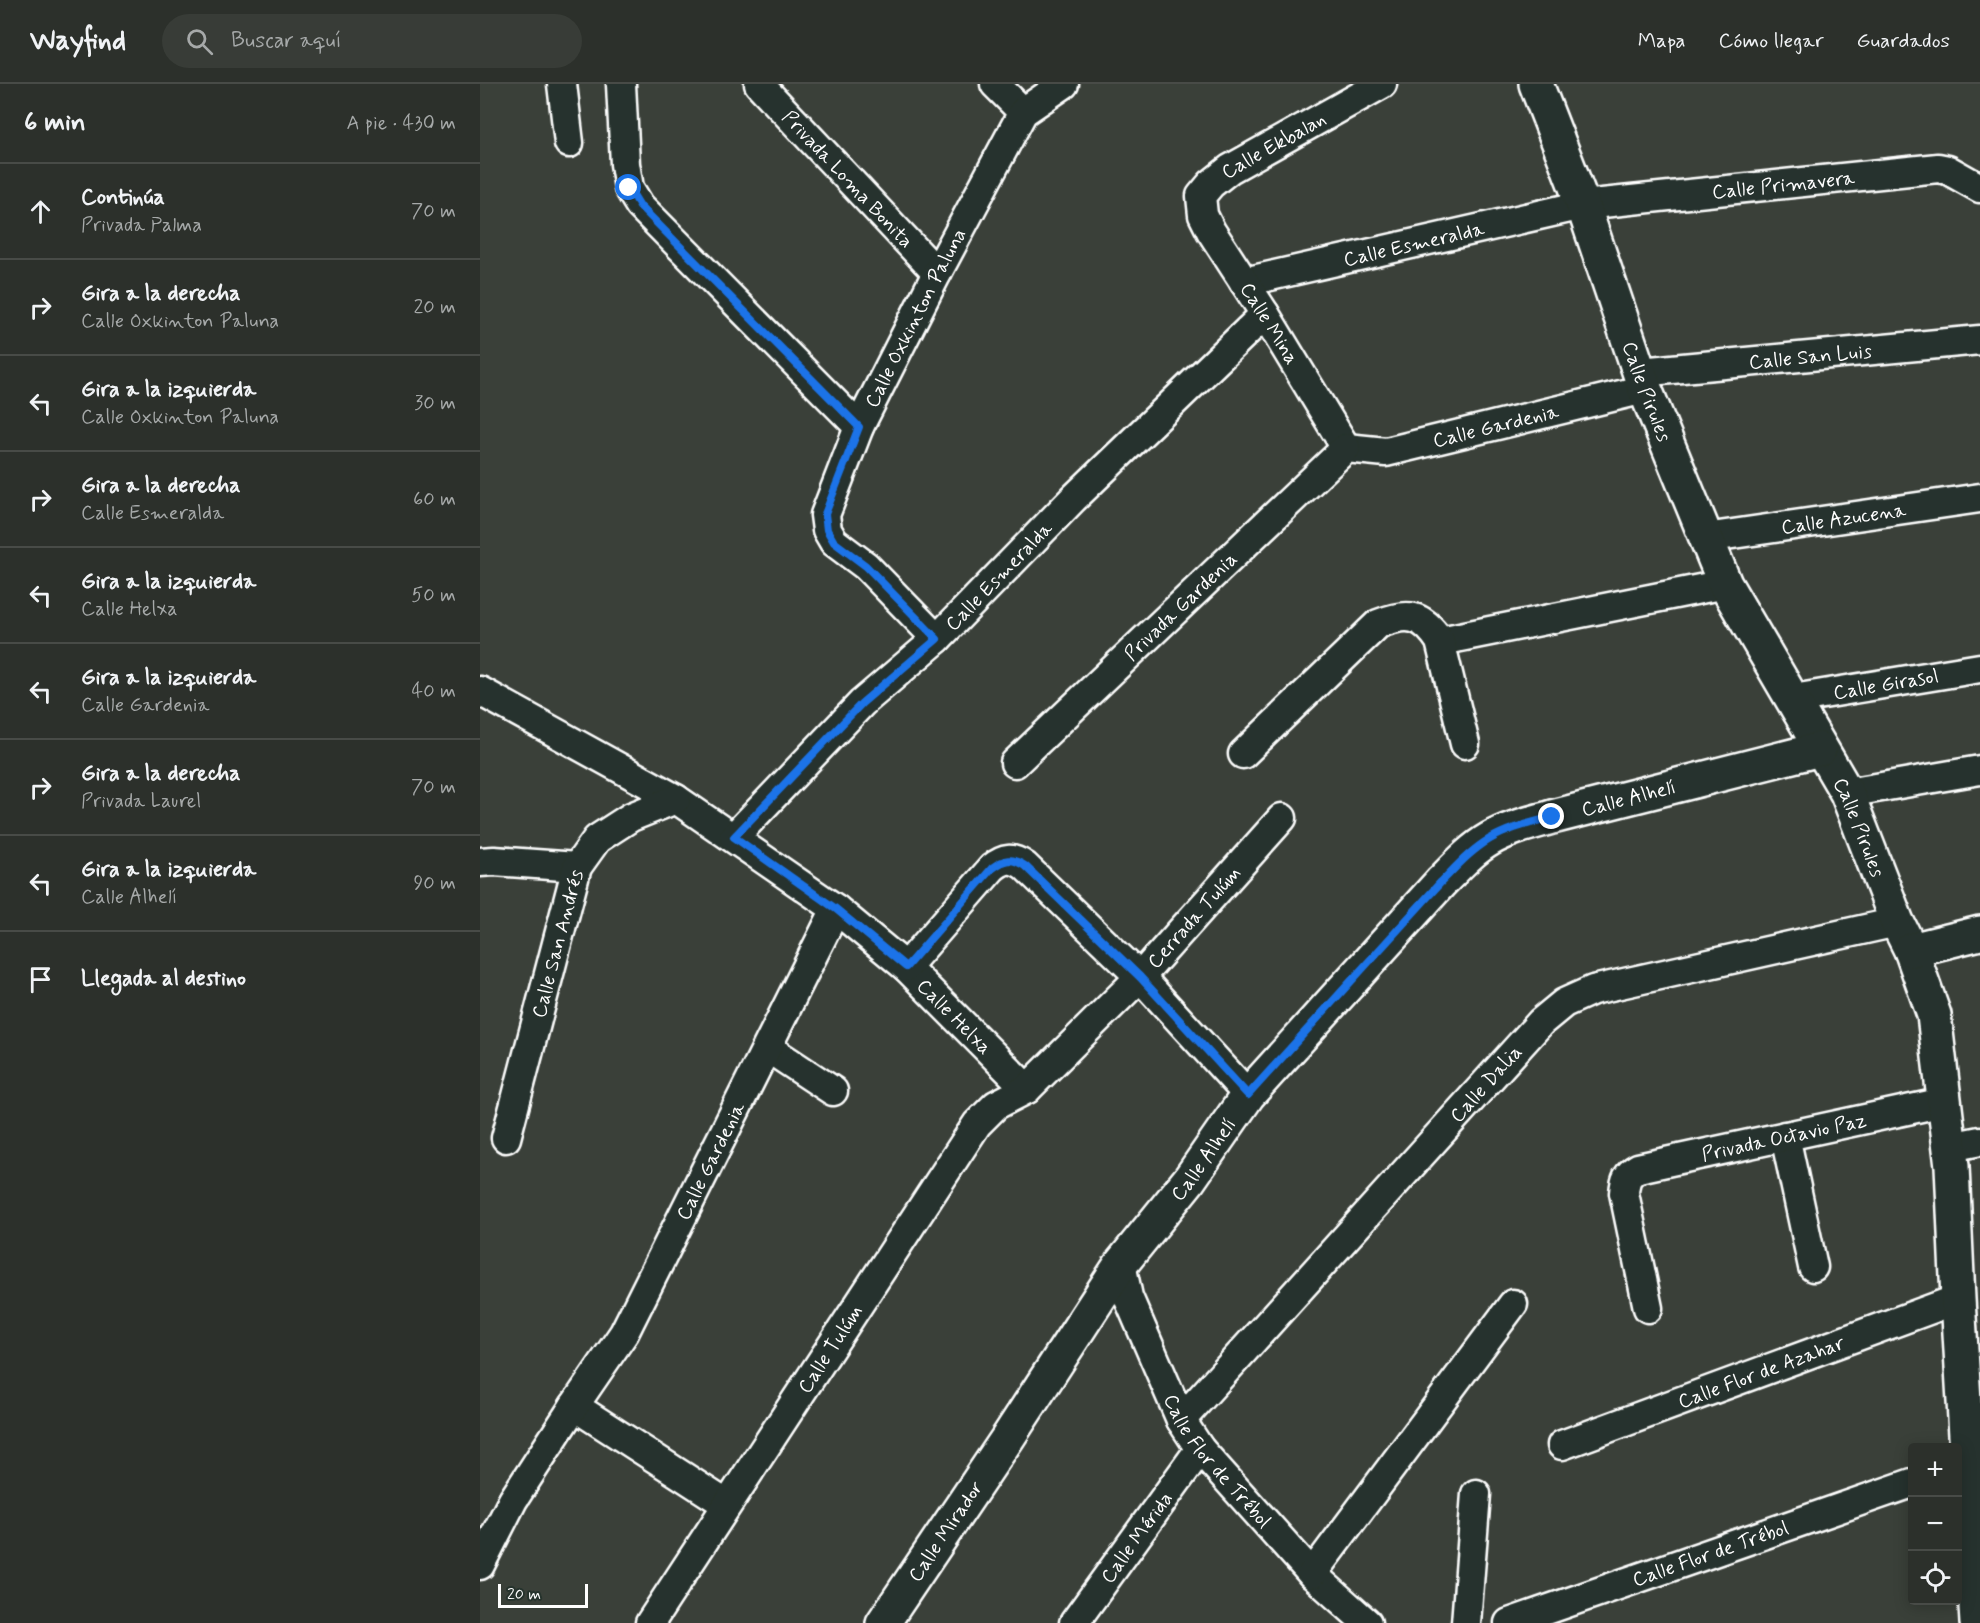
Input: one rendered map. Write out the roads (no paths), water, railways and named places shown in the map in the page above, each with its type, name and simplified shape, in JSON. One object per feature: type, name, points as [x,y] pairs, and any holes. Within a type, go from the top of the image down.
[{"type":"street","points":[[561,84],[569,142]]},
{"type":"street","points":[[621,84],[625,164],[629,188],[640,206],[859,427]]},
{"type":"street","name":"Privada Loma Bonita","points":[[759,84],[937,273]]},
{"type":"street","points":[[995,84],[1023,112]]},
{"type":"street","name":"Calle Oxkinton Paluna","points":[[937,639],[866,566],[834,542],[827,530],[825,514],[859,427],[937,273],[1023,112],[1064,84]]},
{"type":"street","name":"Calle Ekbalan","points":[[1201,196],[1211,184],[1230,169],[1382,84]]},
{"type":"street","name":"Calle Pirules","points":[[1536,84],[1583,205],[1643,381],[1725,584],[1847,793],[1934,1015],[1944,1102],[1965,1144],[1958,1299],[1971,1368],[1968,1465],[1978,1609]]},
{"type":"street","name":"Calle Primavera","points":[[1583,205],[1938,168],[1948,170],[1980,188]]},
{"type":"street","name":"Calle Mina","points":[[1201,196],[1203,215],[1211,231],[1265,314],[1346,448]]},
{"type":"street","name":"Calle Esmeralda","points":[[1245,282],[1583,205]]},
{"type":"street","name":"Calle Esmeralda","points":[[734,837],[862,703],[937,639],[1073,499],[1265,314]]},
{"type":"street","name":"Calle San Luis","points":[[1643,381],[1980,340]]},
{"type":"street","name":"Calle Gardenia","points":[[1346,448],[1386,452],[1643,381]]},
{"type":"street","name":"Privada Gardenia","points":[[1015,763],[1346,448]]},
{"type":"street","name":"Calle Azucena","points":[[1705,537],[1980,498]]},
{"type":"street","points":[[1440,641],[1725,584]]},
{"type":"street","points":[[1243,754],[1378,624],[1407,616],[1419,619],[1431,628],[1440,641],[1465,744]]},
{"type":"street","name":"Calle Girasol","points":[[1793,699],[1980,668]]},
{"type":"street","name":"Calle Helxa","points":[[480,691],[676,799],[836,909],[906,967],[1027,1089]]},
{"type":"street","name":"Calle Alhelí","points":[[1007,1439],[1121,1264],[1189,1180],[1248,1095],[1441,882],[1469,855],[1489,839],[1509,830],[1552,817],[1820,749]]},
{"type":"street","points":[[1847,793],[1980,770]]},
{"type":"street","name":"Calle San Andrés","points":[[506,1138],[577,867],[597,839],[631,817],[676,799]]},
{"type":"street","name":"Cerrada Tulúm","points":[[1027,1089],[1140,977],[1282,818]]},
{"type":"street","points":[[906,967],[992,868],[1008,859],[1017,861],[1025,866],[1140,977],[1248,1095]]},
{"type":"street","points":[[480,862],[577,867]]},
{"type":"street","name":"Calle Gardenia","points":[[480,1564],[513,1500],[624,1333],[836,909]]},
{"type":"street","points":[[1904,936],[1980,933]]},
{"type":"street","name":"Calle Dalia","points":[[1181,1420],[1541,1022],[1564,1003],[1593,990],[1904,936]]},
{"type":"street","points":[[768,1048],[833,1091]]},
{"type":"street","name":"Calle Tulúm","points":[[650,1623],[977,1124],[996,1105],[1027,1089]]},
{"type":"street","name":"Privada Octavio Paz","points":[[1648,1308],[1624,1192],[1627,1176],[1638,1168],[1944,1102]]},
{"type":"street","points":[[1785,1136],[1814,1268]]},
{"type":"street","name":"Calle Flor de Trébol","points":[[1121,1264],[1128,1297],[1181,1420],[1200,1449],[1312,1574],[1366,1623]]},
{"type":"street","name":"Calle Flor de Azahar","points":[[1562,1445],[1958,1299]]},
{"type":"street","points":[[1312,1574],[1514,1304]]},
{"type":"street","points":[[574,1406],[726,1504]]},
{"type":"street","name":"Calle Mirador","points":[[883,1623],[1007,1439]]},
{"type":"street","name":"Calle Mérida","points":[[1074,1623],[1200,1449]]},
{"type":"street","name":"Calle Flor de Trébol","points":[[1509,1623],[1908,1485]]},
{"type":"street","points":[[1466,1623],[1476,1494]]}]
